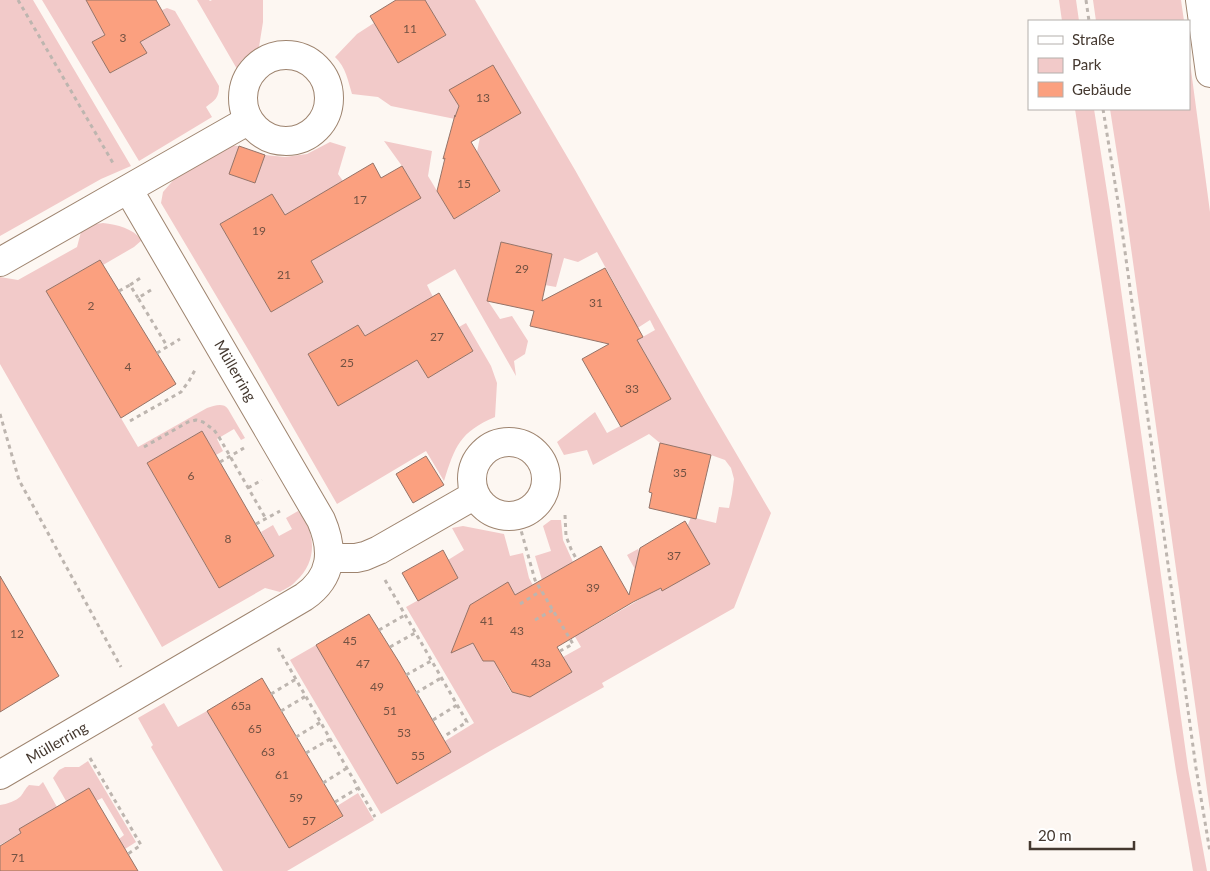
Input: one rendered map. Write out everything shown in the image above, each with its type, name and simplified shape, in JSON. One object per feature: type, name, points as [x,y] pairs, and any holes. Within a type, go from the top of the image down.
[{"type":"street","points":[[1200,0],[1210,73]]},
{"type":"street","points":[[0,262],[249,120]]},
{"type":"street","name":"Müllerring","points":[[0,776],[263,622],[314,590],[324,575],[329,558],[329,546],[321,520],[128,189]]},
{"type":"street","points":[[510,441],[523,444],[534,450],[542,460],[546,471],[547,483],[537,505],[517,516],[503,516],[492,513],[482,505],[475,495],[471,483],[472,470],[478,459],[486,449],[497,443],[510,441]]},
{"type":"street","points":[[329,558],[356,558],[379,550],[475,495]]},
{"type":"path","points":[[18,0],[128,189]]},
{"type":"path","points":[[1086,0],[1089,20]]},
{"type":"path","points":[[1103,110],[1119,208],[1196,768],[1210,852]]},
{"type":"path","points":[[138,298],[177,274]]},
{"type":"path","points":[[119,291],[132,284],[138,298],[167,346]]},
{"type":"path","points":[[130,421],[180,392],[189,381],[211,331]]},
{"type":"path","points":[[156,353],[171,344]]},
{"type":"path","points":[[0,414],[20,480],[136,696]]},
{"type":"path","points":[[144,447],[188,422],[196,420],[203,422],[214,430],[219,437],[266,519]]},
{"type":"path","points":[[220,462],[235,453]]},
{"type":"path","points":[[565,515],[566,536],[577,560]]},
{"type":"path","points":[[256,524],[270,516]]},
{"type":"path","points":[[517,516],[535,580],[573,644],[560,652]]},
{"type":"path","points":[[369,554],[467,722],[443,738]]},
{"type":"path","points":[[520,604],[542,591]]},
{"type":"path","points":[[535,620],[553,610]]},
{"type":"path","points":[[380,630],[405,615]]},
{"type":"path","points":[[263,622],[375,817]]},
{"type":"path","points":[[390,647],[415,633]]},
{"type":"path","points":[[406,675],[431,661]]},
{"type":"path","points":[[416,693],[441,678]]},
{"type":"path","points":[[271,694],[296,679]]},
{"type":"path","points":[[281,711],[306,696]]},
{"type":"path","points":[[432,720],[457,705]]},
{"type":"path","points":[[296,737],[321,722]]},
{"type":"path","points":[[306,753],[330,739]]},
{"type":"path","points":[[86,753],[141,845],[128,854]]},
{"type":"path","points":[[323,783],[347,768]]},
{"type":"path","points":[[334,802],[358,788]]},
{"type":"green space","points":[[0,0],[33,0],[131,166],[101,179],[0,236]]},
{"type":"green space","points":[[42,0],[86,0],[105,35],[93,42],[111,73],[146,53],[140,42],[170,25],[162,10],[167,8],[175,11],[219,86],[216,98],[206,107],[212,117],[139,161]]},
{"type":"green space","points":[[197,0],[263,0],[263,22],[259,47],[242,60],[237,69]]},
{"type":"green space","points":[[425,0],[475,0],[575,170],[771,513],[734,608],[602,683],[604,687],[381,814],[290,660],[316,645],[398,784],[451,752],[445,741],[474,723],[406,607],[458,578],[448,560],[464,550],[452,528],[463,526],[504,534],[510,556],[523,553],[529,578],[535,589],[518,600],[508,583],[473,643],[483,661],[500,661],[500,673],[511,692],[530,697],[572,672],[563,657],[581,647],[542,580],[535,556],[551,551],[543,526],[551,520],[561,520],[563,540],[573,562],[552,574],[585,631],[649,594],[627,555],[638,549],[662,591],[691,517],[716,523],[719,507],[729,508],[734,479],[731,468],[725,460],[660,443],[649,434],[593,465],[587,450],[564,455],[557,442],[595,412],[607,433],[671,399],[643,350],[606,371],[595,352],[636,328],[629,316],[631,314],[597,252],[578,262],[564,258],[556,287],[545,285],[552,254],[501,242],[488,301],[500,319],[512,316],[528,341],[525,354],[514,361],[516,376],[455,269],[427,285],[434,299],[365,336],[358,325],[308,354],[338,405],[415,356],[428,378],[473,351],[459,327],[466,323],[491,366],[497,383],[495,417],[474,428],[460,442],[444,481],[426,451],[337,504],[161,203],[163,192],[176,177],[229,145],[239,146],[265,155],[285,157],[307,154],[330,142],[346,147],[338,174],[343,181],[419,194],[384,141],[432,151],[428,176],[454,219],[500,192],[477,152],[480,137],[521,113],[450,90],[459,106],[455,119],[391,106],[378,97],[352,94],[344,70],[335,57],[357,34],[374,23],[398,63],[446,35]],"holes":[[[272,194],[323,282],[271,312],[220,224]],[[650,320],[655,330],[641,338],[636,329]]]},
{"type":"green space","points":[[1059,0],[1076,0],[1079,20],[1062,20]]},
{"type":"green space","points":[[1093,0],[1181,0],[1184,20],[1096,20]]},
{"type":"green space","points":[[1190,62],[1210,212],[1210,811],[1110,110],[1190,110]]},
{"type":"green space","points":[[1075,110],[1094,110],[1188,768],[1207,871],[1193,871]]},
{"type":"green space","points":[[103,223],[124,228],[142,240],[134,247],[103,265],[100,260],[46,291],[138,447],[207,408],[218,405],[228,409],[245,438],[241,440],[234,429],[217,439],[223,451],[216,455],[202,431],[147,463],[218,587],[274,556],[261,532],[273,525],[279,536],[292,529],[286,518],[298,511],[304,519],[311,537],[311,556],[308,565],[293,584],[280,592],[265,588],[162,647],[0,364],[0,277],[18,280],[77,247],[82,228]]},
{"type":"green space","points":[[164,703],[178,727],[207,711],[289,848],[343,817],[337,806],[358,793],[374,820],[287,871],[223,871],[151,747],[153,745],[138,718]]},
{"type":"green space","points":[[88,761],[136,842],[125,849],[119,839],[124,835],[102,798],[96,801],[66,801],[53,778],[59,770],[65,767],[79,767]]},
{"type":"green space","points":[[43,782],[57,807],[19,829],[21,833],[0,845],[0,805],[19,798],[29,785],[39,786]]},
{"type":"building","points":[[86,0],[156,0],[170,25],[140,42],[147,53],[110,73],[92,42],[105,35]]},
{"type":"building","points":[[396,0],[425,0],[446,35],[398,63],[370,16]]},
{"type":"building","points":[[493,65],[521,113],[471,142],[500,191],[454,219],[437,191],[445,158],[443,159],[459,106],[449,90]]},
{"type":"building","points":[[239,146],[265,155],[255,183],[229,174]]},
{"type":"building","points":[[373,163],[381,178],[402,166],[421,198],[311,261],[323,282],[271,312],[220,224],[272,194],[285,215]]},
{"type":"building","points":[[501,242],[552,254],[542,301],[605,268],[643,337],[637,340],[671,399],[621,427],[582,359],[609,344],[530,326],[534,311],[487,301]]},
{"type":"building","points":[[100,260],[176,384],[121,418],[46,291]]},
{"type":"building","points":[[439,293],[473,351],[428,378],[417,360],[338,406],[308,354],[358,325],[365,336]]},
{"type":"building","points":[[202,431],[274,556],[219,588],[147,463]]},
{"type":"building","points":[[660,443],[711,455],[696,519],[649,508],[652,493],[649,492]]},
{"type":"building","points":[[426,456],[444,485],[413,503],[396,474]]},
{"type":"building","points":[[685,521],[710,564],[662,591],[661,588],[633,602],[557,647],[572,672],[530,697],[512,692],[494,661],[483,661],[473,643],[451,653],[470,605],[508,582],[515,595],[601,546],[629,595],[640,548]]},
{"type":"building","points":[[443,550],[458,578],[418,601],[402,573]]},
{"type":"building","points":[[0,576],[59,676],[0,712]]},
{"type":"building","points":[[369,614],[451,752],[397,784],[316,645]]},
{"type":"building","points":[[262,678],[343,816],[289,848],[207,711]]},
{"type":"building","points":[[89,788],[138,871],[0,871],[0,846],[21,833],[19,829]]}]
